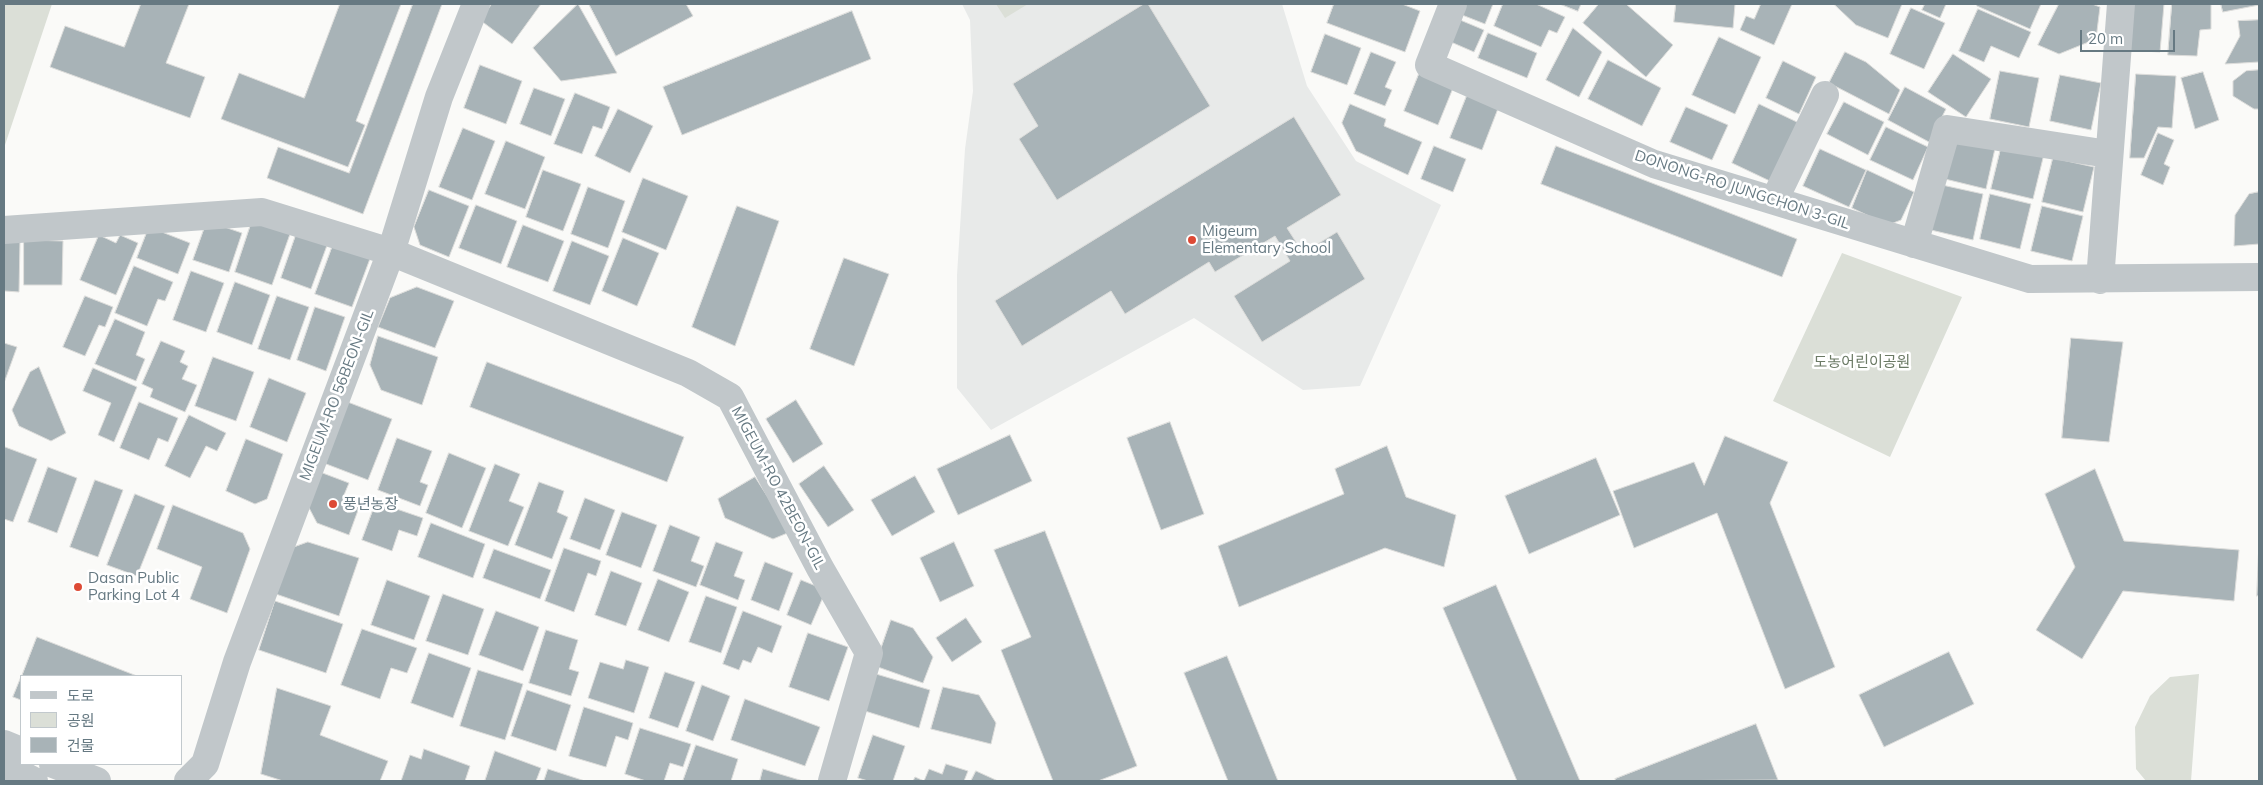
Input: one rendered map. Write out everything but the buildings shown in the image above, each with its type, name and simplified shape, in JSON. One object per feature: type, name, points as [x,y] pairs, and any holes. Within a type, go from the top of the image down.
[{"type":"street","name":"MIGEUM-RO 56BEON-GIL","points":[[188,781],[205,764],[237,662],[391,252],[439,97],[476,4]]},
{"type":"street","name":"DONONG-RO JUNGCHON 3-GIL","points":[[1453,4],[1429,65],[1654,164],[2030,279],[2100,280],[2259,277]]},
{"type":"street","points":[[2100,280],[2108,154],[2122,4]]},
{"type":"street","points":[[1774,201],[1825,95]]},
{"type":"street","points":[[1914,244],[1946,129],[2108,154]]},
{"type":"street","name":"MIGEUM-RO 42BEON-GIL","points":[[4,230],[262,212],[391,252],[688,373],[730,397],[820,568],[869,652],[832,781]]},
{"type":"street","points":[[4,744],[20,751]]},
{"type":"street","points":[[4,765],[34,781]]},
{"type":"street","points":[[56,765],[97,781]]},
{"type":"shaded area","name":"Migeum Elementary School","points":[[962,4],[1282,4],[1307,86],[1356,161],[1441,205],[1360,386],[1303,390],[1194,318],[991,430],[957,388],[957,275],[965,149],[973,91],[970,20]]},
{"type":"green space","points":[[4,4],[52,4],[4,148]]},
{"type":"green space","points":[[996,4],[1028,4],[1005,18]]},
{"type":"green space","name":"도농어린이공원","points":[[1842,253],[1962,297],[1890,457],[1773,401]]},
{"type":"green space","points":[[2199,674],[2191,781],[2146,781],[2136,769],[2135,727],[2150,696],[2170,677]]},
{"type":"place","name":"Migeum Elementary School","points":[[1192,240]]},
{"type":"place","name":"풍년농장","points":[[333,504]]},
{"type":"place","name":"Dasan Public Parking Lot 4","points":[[78,587]]}]
